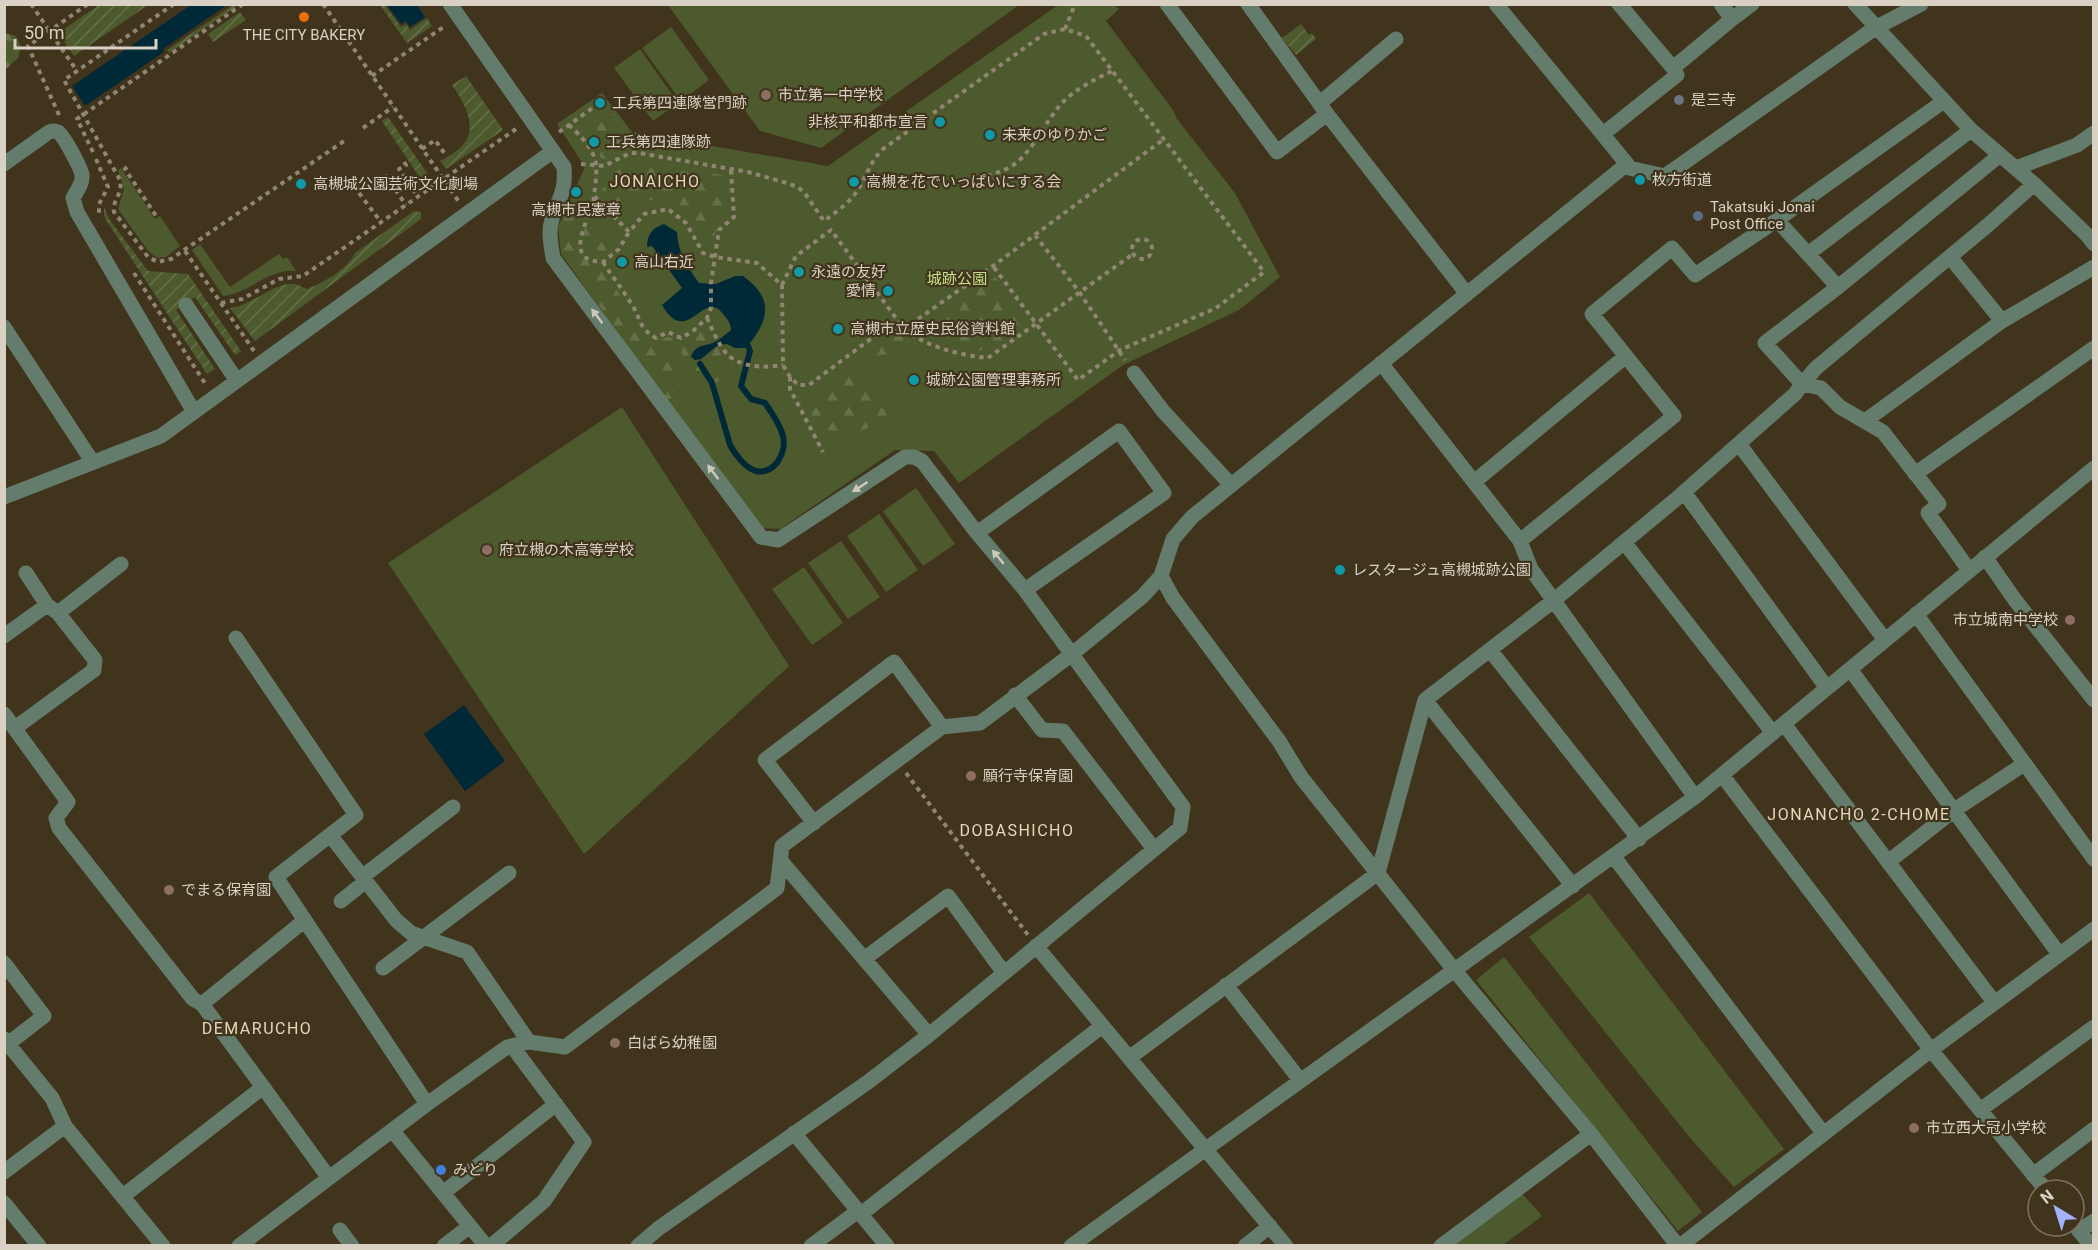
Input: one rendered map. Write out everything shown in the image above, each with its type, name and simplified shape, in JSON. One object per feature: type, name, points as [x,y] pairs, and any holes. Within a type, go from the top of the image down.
[{"type":"street","points":[[450,4],[564,167],[565,185],[551,221],[550,241],[553,258],[761,537],[778,540],[905,457],[914,457],[922,461],[977,533],[1025,590],[1183,807],[1180,828],[929,1035],[868,1082],[638,1245]]},
{"type":"street","points":[[1167,4],[1277,152],[1396,39]]},
{"type":"street","points":[[1248,4],[1324,109],[1467,294]]},
{"type":"street","points":[[1496,4],[1629,168],[1665,176],[1875,28],[1921,4]]},
{"type":"street","points":[[1603,134],[1677,75],[1619,4]]},
{"type":"street","points":[[1721,4],[1732,19]]},
{"type":"street","points":[[1673,68],[1752,4]]},
{"type":"street","points":[[1855,4],[1971,130],[2091,236]]},
{"type":"street","points":[[1520,541],[1674,416],[1592,314],[1672,248],[1695,275],[1777,220],[1944,101]]},
{"type":"street","points":[[1808,254],[1971,130]]},
{"type":"street","points":[[4,164],[49,132],[59,132],[65,138],[82,175],[80,186],[73,198],[81,220],[194,412]]},
{"type":"street","points":[[2016,168],[2078,145],[2094,133]]},
{"type":"street","points":[[4,496],[161,436],[553,151]]},
{"type":"street","points":[[1969,570],[1928,513],[1939,504],[1883,432],[1840,407],[1821,388],[1802,384],[1765,343],[1838,287],[2000,155]]},
{"type":"street","points":[[239,1245],[507,1047],[529,1042],[566,1047],[777,888],[782,846],[942,727],[980,723],[1072,654],[1143,596],[1161,576],[1173,539],[1192,517],[1627,164]]},
{"type":"street","points":[[1129,1059],[1378,873],[1425,700],[1624,543],[1795,394],[1816,368],[2034,184]]},
{"type":"street","points":[[1777,220],[1838,287]]},
{"type":"street","points":[[1950,257],[2002,321]]},
{"type":"street","points":[[1865,422],[2002,321],[2094,267]]},
{"type":"street","points":[[186,305],[237,381]]},
{"type":"street","points":[[6,335],[92,461]]},
{"type":"street","points":[[1916,474],[2094,348]]},
{"type":"street","points":[[1474,482],[1626,356]]},
{"type":"street","points":[[1381,363],[1520,541],[1530,569],[1695,797]]},
{"type":"street","points":[[1131,369],[1163,411],[1231,485]]},
{"type":"street","points":[[977,533],[1119,431],[1164,493],[1025,590]]},
{"type":"street","points":[[1739,444],[1885,640]]},
{"type":"street","points":[[1071,1245],[1695,797],[2094,468]]},
{"type":"street","points":[[1684,492],[1827,688]]},
{"type":"street","points":[[1624,543],[1888,862],[1994,1002]]},
{"type":"street","points":[[1985,557],[2015,600],[2094,700]]},
{"type":"street","points":[[4,636],[53,609],[121,564]]},
{"type":"street","points":[[15,728],[93,670],[95,660],[26,573]]},
{"type":"street","points":[[1161,576],[1173,598],[1279,741],[1301,777],[1455,971],[1591,1134],[1678,1245],[1994,1002],[2094,929]]},
{"type":"street","points":[[1916,614],[2094,859]]},
{"type":"street","points":[[236,639],[356,815],[276,877],[427,1104]]},
{"type":"street","points":[[1490,650],[1639,839]]},
{"type":"street","points":[[814,823],[765,760],[894,662],[942,727]]},
{"type":"street","points":[[1850,669],[2059,954]]},
{"type":"street","points":[[1015,695],[1042,730],[1063,731],[1154,849]]},
{"type":"street","points":[[1425,700],[1573,886]]},
{"type":"street","points":[[4,714],[68,802],[57,818],[59,828],[193,999],[202,1005],[329,1178]]},
{"type":"street","points":[[1888,862],[1953,811],[2024,764]]},
{"type":"street","points":[[1722,775],[1931,1050],[2036,1178]]},
{"type":"street","points":[[341,901],[364,879],[453,807]]},
{"type":"street","points":[[330,835],[396,920],[411,933],[467,952],[529,1042]]},
{"type":"street","points":[[1614,857],[1823,1134]]},
{"type":"street","points":[[781,861],[929,1035]]},
{"type":"street","points":[[383,968],[509,873]]},
{"type":"street","points":[[864,959],[948,896],[1004,973]]},
{"type":"street","points":[[202,1005],[305,920]]},
{"type":"street","points":[[1036,946],[1286,1245]]},
{"type":"street","points":[[4,963],[45,1016],[7,1041],[51,1098],[65,1125],[163,1245]]},
{"type":"street","points":[[1226,985],[1300,1080]]},
{"type":"street","points":[[811,1245],[860,1212],[1102,1026]]},
{"type":"street","points":[[1980,1110],[2094,1027]]},
{"type":"street","points":[[491,1245],[544,1201],[584,1142],[512,1046]]},
{"type":"street","points":[[123,1196],[263,1087]]},
{"type":"street","points":[[443,1192],[556,1104]]},
{"type":"street","points":[[4,1172],[65,1125]]},
{"type":"street","points":[[2033,1175],[2094,1129]]},
{"type":"street","points":[[392,1130],[486,1245]]},
{"type":"street","points":[[794,1134],[885,1245]]},
{"type":"street","points":[[1441,1245],[1591,1134]]},
{"type":"street","points":[[4,1203],[39,1245]]},
{"type":"street","points":[[444,1245],[470,1226]]},
{"type":"street","points":[[1245,1245],[1270,1226]]},
{"type":"street","points":[[340,1230],[352,1245]]},
{"type":"path","points":[[31,4],[77,71]]},
{"type":"path","points":[[59,132],[60,116],[28,46],[88,4]]},
{"type":"path","points":[[174,4],[64,80],[120,180],[120,194],[113,207],[116,214],[146,254],[154,261],[168,261],[185,251],[347,139]]},
{"type":"path","points":[[100,220],[99,204],[107,192],[108,185],[77,119],[243,4]]},
{"type":"path","points":[[323,4],[455,196]]},
{"type":"path","points":[[1065,29],[1075,4]]},
{"type":"path","points":[[372,76],[445,26]]},
{"type":"path","points":[[824,221],[853,197],[861,186],[873,159],[883,149],[1044,34],[1065,29],[1086,36],[1264,272],[1216,308],[1120,350],[1078,380],[993,266]]},
{"type":"path","points":[[970,180],[993,175],[1012,166],[1026,152],[1064,100],[1085,84],[1113,71]]},
{"type":"path","points":[[558,132],[598,105]]},
{"type":"path","points":[[363,128],[393,107]]},
{"type":"path","points":[[568,125],[577,132],[595,157],[593,208],[579,236],[580,247],[591,261],[603,262],[619,249],[644,214],[668,208],[686,223],[703,253],[757,263],[782,285]]},
{"type":"path","points":[[221,303],[242,299],[279,279],[303,276],[516,129]]},
{"type":"path","points":[[904,328],[993,266],[1164,139]]},
{"type":"path","points":[[422,149],[435,140],[445,154]]},
{"type":"path","points":[[581,164],[611,163],[630,153],[758,175],[798,187],[904,328],[919,339],[934,345],[951,351],[988,358],[1133,254]]},
{"type":"path","points":[[404,162],[405,165],[399,169],[418,197]]},
{"type":"path","points":[[128,167],[125,169],[159,219]]},
{"type":"path","points":[[603,262],[633,306],[639,323],[649,334],[656,338],[668,332],[681,338],[693,331],[707,318],[711,308],[711,283],[719,230],[734,217],[731,170]]},
{"type":"path","points":[[385,175],[406,205]]},
{"type":"path","points":[[359,193],[381,222]]},
{"type":"path","points":[[594,196],[629,232]]},
{"type":"path","points":[[831,230],[796,256],[782,285],[783,365],[790,377],[798,385],[809,385],[897,320]]},
{"type":"path","points":[[1035,235],[1080,293],[1131,369]]},
{"type":"path","points":[[1146,240],[1150,244],[1152,249],[1147,257],[1142,259],[1133,254],[1133,244],[1137,241],[1146,240]]},
{"type":"path","points":[[185,251],[256,354]]},
{"type":"path","points":[[134,272],[208,388]]},
{"type":"path","points":[[707,318],[728,355],[743,363],[767,368],[783,365]]},
{"type":"path","points":[[790,377],[790,389],[823,452]]},
{"type":"path","points":[[896,761],[1036,946]]},
{"type":"green space","points":[[99,5],[148,5],[74,56],[58,33]]},
{"type":"green space","points":[[233,5],[238,5],[169,53],[167,50]]},
{"type":"green space","points":[[380,5],[385,5],[401,27],[406,24],[410,30],[427,18],[432,26],[407,43]]},
{"type":"green space","points":[[668,5],[1019,5],[821,148],[760,131]]},
{"type":"green space","name":"城跡公園","points":[[1058,5],[1114,5],[1119,9],[1106,21],[1173,110],[1177,119],[1235,193],[1280,277],[1239,310],[1123,365],[959,483],[934,451],[895,450],[780,529],[758,528],[561,254],[558,227],[585,167],[557,124],[602,93],[632,132],[828,166]]},
{"type":"green space","points":[[240,12],[246,20],[213,42],[208,34]]},
{"type":"green space","points":[[1301,24],[1309,35],[1312,33],[1316,39],[1296,55],[1282,38]]},
{"type":"green space","points":[[671,27],[709,80],[681,101],[642,48]]},
{"type":"green space","points":[[4,33],[16,36],[21,46],[18,58],[5,70]]},
{"type":"green space","points":[[640,49],[678,103],[653,121],[614,68]]},
{"type":"green space","points":[[466,76],[503,130],[446,169],[440,161],[461,147],[467,140],[469,132],[470,124],[465,107],[452,85]]},
{"type":"green space","points":[[612,111],[630,136],[628,148],[607,159],[601,158],[596,148],[600,142],[594,134],[588,136],[582,130],[595,116]]},
{"type":"green space","points":[[388,117],[427,173],[420,178],[382,121]]},
{"type":"green space","points":[[641,160],[679,171],[724,175],[730,188],[731,213],[730,218],[716,228],[714,239],[704,243],[687,212],[672,199],[654,199],[623,207],[614,206],[607,201],[602,191],[613,174]]},
{"type":"green space","points":[[121,168],[155,219],[160,216],[180,246],[166,257],[157,258],[149,252],[118,209],[124,189],[118,170]]},
{"type":"green space","points":[[575,196],[581,197],[587,205],[576,230],[575,236],[579,252],[598,265],[606,274],[624,301],[642,337],[654,343],[667,337],[674,339],[676,369],[683,393],[678,398],[667,399],[562,254],[560,227]]},
{"type":"green space","points":[[104,207],[109,219],[148,271],[188,274],[241,351],[235,355],[195,297],[176,310],[215,369],[207,374],[106,220]]},
{"type":"green space","points":[[414,211],[421,212],[421,219],[255,341],[230,308],[246,303],[285,284],[297,284],[307,289],[320,283],[347,265],[355,253]]},
{"type":"green space","points":[[593,218],[615,244],[603,253],[595,255],[587,250],[584,241],[585,229]]},
{"type":"green space","points":[[200,244],[230,287],[279,254],[283,259],[287,257],[296,271],[277,273],[233,294],[223,296],[192,250]]},
{"type":"green space","points":[[995,277],[1027,321],[1003,340],[988,349],[973,350],[948,340],[927,327]]},
{"type":"green space","points":[[703,327],[707,330],[728,367],[717,382],[699,390],[689,382],[686,376],[682,348],[683,342]]},
{"type":"green space","points":[[893,330],[898,330],[908,344],[905,348],[897,352],[872,356],[872,347]]},
{"type":"green space","points":[[854,365],[859,366],[873,394],[886,410],[887,417],[880,423],[829,443],[805,405],[809,397]]},
{"type":"green space","points":[[622,407],[789,666],[584,854],[388,563]]},
{"type":"green space","points":[[916,488],[955,544],[923,566],[883,511]]},
{"type":"green space","points":[[879,514],[918,570],[886,592],[847,536]]},
{"type":"green space","points":[[841,541],[880,597],[848,619],[808,563]]},
{"type":"green space","points":[[804,567],[843,623],[812,645],[772,589]]},
{"type":"green space","points":[[1589,893],[1784,1149],[1734,1187],[1691,1139],[1529,937]]},
{"type":"green space","points":[[1504,957],[1702,1212],[1678,1231],[1476,980]]},
{"type":"green space","points":[[1521,1192],[1542,1216],[1503,1245],[1450,1246]]},
{"type":"water","points":[[191,5],[227,5],[85,106],[72,86]]},
{"type":"water","points":[[387,5],[417,5],[425,17],[410,27],[406,21],[401,24]]},
{"type":"water","points":[[664,224],[677,232],[684,259],[699,283],[716,284],[735,276],[743,276],[760,293],[764,302],[764,319],[760,329],[746,348],[735,348],[727,344],[718,345],[701,359],[695,360],[691,357],[696,349],[713,343],[731,330],[730,323],[716,308],[709,307],[687,320],[679,321],[671,317],[662,305],[682,288],[652,246],[647,247],[651,232]]},
{"type":"water","points":[[464,705],[505,761],[465,791],[424,734]]},
{"type":"waterway","points":[[700,364],[712,383],[732,449],[748,467],[756,471],[769,469],[774,466],[781,455],[783,436],[778,423],[765,403],[751,399],[741,386],[750,351],[748,346]]},
{"type":"place","name":"THE CITY BAKERY","points":[[304,17]]},
{"type":"place","name":"市立第一中学校","points":[[766,95]]},
{"type":"place","name":"是三寺","points":[[1679,100]]},
{"type":"place","name":"工兵第四連隊営門跡","points":[[600,103]]},
{"type":"place","name":"非核平和都市宣言","points":[[940,122]]},
{"type":"place","name":"未来のゆりかご","points":[[990,135]]},
{"type":"place","name":"工兵第四連隊跡","points":[[594,142]]},
{"type":"place","name":"枚方街道","points":[[1640,180]]},
{"type":"place","name":"高槻を花でいっぱいにする会","points":[[854,182]]},
{"type":"place","name":"高槻城公園芸術文化劇場","points":[[301,184]]},
{"type":"place","name":"高槻市民憲章","points":[[576,192]]},
{"type":"place","name":"Takatsuki Jonai Post Office","points":[[1698,216]]},
{"type":"place","name":"高山右近","points":[[622,262]]},
{"type":"place","name":"永遠の友好","points":[[799,272]]},
{"type":"place","name":"愛情","points":[[888,291]]},
{"type":"place","name":"高槻市立歴史民俗資料館","points":[[838,329]]},
{"type":"place","name":"城跡公園管理事務所","points":[[914,380]]},
{"type":"place","name":"府立槻の木高等学校","points":[[487,550]]},
{"type":"place","name":"レスタージュ高槻城跡公園","points":[[1340,570]]},
{"type":"place","name":"市立城南中学校","points":[[2070,620]]},
{"type":"place","name":"願行寺保育園","points":[[971,776]]},
{"type":"place","name":"でまる保育園","points":[[169,890]]},
{"type":"place","name":"白ばら幼稚園","points":[[615,1043]]},
{"type":"place","name":"市立西大冠小学校","points":[[1914,1128]]},
{"type":"place","name":"みどり","points":[[441,1170]]},
{"type":"district","name":"JONAICHO","points":[[655,181]]},
{"type":"district","name":"JONANCHO 2-CHOME","points":[[1859,814]]},
{"type":"district","name":"DOBASHICHO","points":[[1017,830]]},
{"type":"district","name":"DEMARUCHO","points":[[257,1028]]}]
